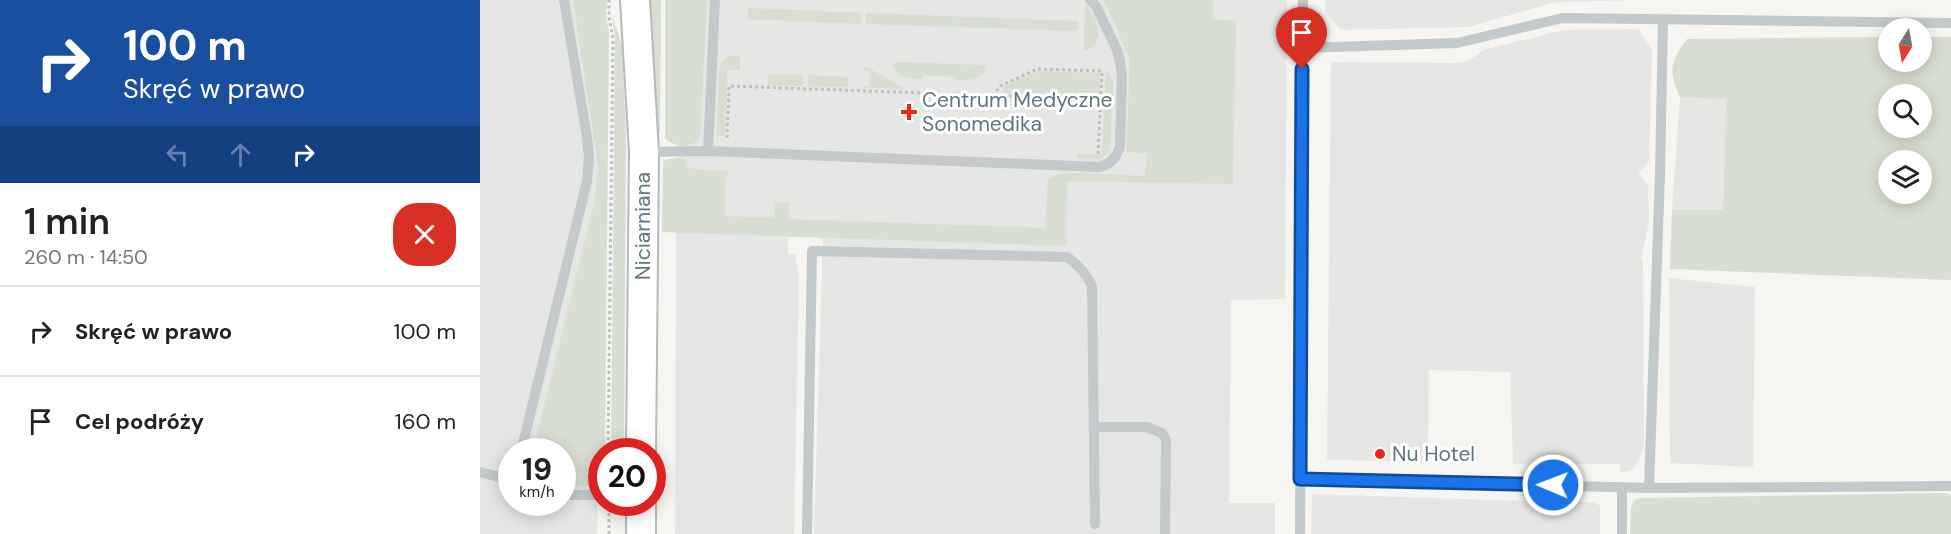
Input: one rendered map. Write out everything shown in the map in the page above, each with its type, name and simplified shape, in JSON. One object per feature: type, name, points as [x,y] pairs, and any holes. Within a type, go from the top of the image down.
[{"type":"street","name":"Niciarniana","points":[[635,0],[644,152],[641,438]]},
{"type":"street","points":[[641,516],[641,534]]},
{"type":"lane","points":[[524,438],[588,181],[587,137],[564,0]]},
{"type":"lane","points":[[708,151],[715,0]]},
{"type":"lane","points":[[644,152],[708,151],[1099,167],[1108,165],[1116,158],[1119,147],[1122,76],[1117,50],[1096,6],[1090,0]]},
{"type":"lane","points":[[1300,534],[1303,0]]},
{"type":"lane","points":[[1302,48],[1457,43],[1563,18],[1951,23]]},
{"type":"lane","points":[[1649,488],[1660,185],[1663,20]]},
{"type":"lane","points":[[807,534],[812,251],[1067,257],[1077,263],[1086,273],[1092,286],[1095,524]]},
{"type":"lane","points":[[1095,427],[1147,427],[1162,433],[1166,440],[1165,534]]},
{"type":"lane","points":[[480,472],[498,476]]},
{"type":"lane","points":[[1300,479],[1649,488],[1951,486]]},
{"type":"lane","points":[[1622,487],[1622,534]]},
{"type":"path","points":[[608,438],[613,38],[609,18],[609,0]]},
{"type":"path","points":[[993,96],[1000,86],[1037,69],[1102,71],[1098,154],[1089,153]]},
{"type":"path","points":[[709,137],[727,138],[729,86],[922,93]]},
{"type":"path","points":[[955,94],[1101,99]]},
{"type":"path","points":[[609,516],[609,534]]},
{"type":"shaded area","points":[[480,0],[605,0],[598,438],[588,438],[588,516],[597,516],[597,534],[480,534]]},
{"type":"shaded area","points":[[573,0],[607,0],[606,17],[609,32],[605,438],[588,438],[587,486],[576,485],[576,438],[536,438],[595,200],[598,165]]},
{"type":"shaded area","points":[[645,0],[661,0],[660,131],[655,143]]},
{"type":"shaded area","points":[[665,0],[707,0],[700,134],[695,143],[685,146],[674,144],[665,138]]},
{"type":"shaded area","points":[[681,0],[1287,0],[1285,299],[1231,300],[1229,503],[1275,503],[1275,534],[814,534],[823,238],[788,237],[788,254],[795,254],[799,275],[794,534],[675,534],[676,232]]},
{"type":"shaded area","points":[[1102,0],[1213,0],[1213,19],[1236,21],[1233,184],[1067,181],[1066,246],[662,232],[663,161],[675,158],[686,159],[686,167],[728,171],[725,183],[725,216],[774,218],[775,202],[789,203],[789,219],[1045,228],[1048,179],[1051,177],[1072,173],[1145,176],[1147,153],[1126,152],[1130,59]]},
{"type":"shaded area","points":[[1326,0],[1643,0],[1556,2],[1469,27],[1341,30],[1325,11]]},
{"type":"shaded area","points":[[1085,5],[1098,29],[1097,41],[1087,50],[1084,49]]},
{"type":"shaded area","points":[[748,8],[861,13],[861,24],[747,19]]},
{"type":"shaded area","points":[[866,13],[1078,21],[1077,31],[866,24]]},
{"type":"shaded area","points":[[612,16],[622,45],[626,133],[624,438],[611,438],[615,38]]},
{"type":"shaded area","points":[[1638,29],[1652,49],[1649,162],[1638,173],[1648,185],[1649,222],[1641,260],[1643,261],[1644,446],[1637,464],[1630,471],[1620,472],[1620,464],[1513,464],[1510,372],[1429,370],[1428,462],[1327,460],[1331,62],[1461,63],[1473,58],[1483,50],[1564,30]]},
{"type":"shaded area","points":[[1878,37],[1878,72],[1932,72],[1932,37],[1951,37],[1951,280],[1670,269],[1672,210],[1723,210],[1726,99],[1680,97],[1672,73],[1677,54],[1687,39]]},
{"type":"shaded area","points":[[729,56],[740,56],[740,70],[727,70],[725,136],[717,135],[719,70],[721,62]]},
{"type":"shaded area","points":[[896,62],[984,65],[986,69],[978,78],[969,80],[923,75],[923,79],[914,79],[897,73],[893,65]]},
{"type":"shaded area","points":[[865,66],[905,89],[863,88],[869,86],[870,71],[864,71]]},
{"type":"shaded area","points":[[1039,71],[1100,73],[1099,96],[1003,93],[1004,86]]},
{"type":"shaded area","points":[[1106,71],[1113,82],[1110,149],[1100,158],[1077,159],[1078,154],[1102,155]]},
{"type":"shaded area","points":[[768,74],[803,75],[803,86],[768,85]]},
{"type":"shaded area","points":[[808,75],[849,77],[848,87],[808,86]]},
{"type":"shaded area","points":[[1680,97],[1726,98],[1723,211],[1672,210]]},
{"type":"shaded area","points":[[1669,278],[1755,287],[1753,467],[1670,463]]},
{"type":"shaded area","points":[[1944,493],[1951,495],[1951,534],[1630,534],[1631,508],[1635,500],[1641,498]]},
{"type":"shaded area","points":[[1312,494],[1595,502],[1600,506],[1600,534],[1311,534]]},
{"type":"place","name":"Centrum Medyczne Sonomedika","points":[[909,112]]},
{"type":"place","name":"Nu Hotel","points":[[1380,454]]},
{"type":"route","points":[[1302,69],[1300,479],[1553,485]]}]
